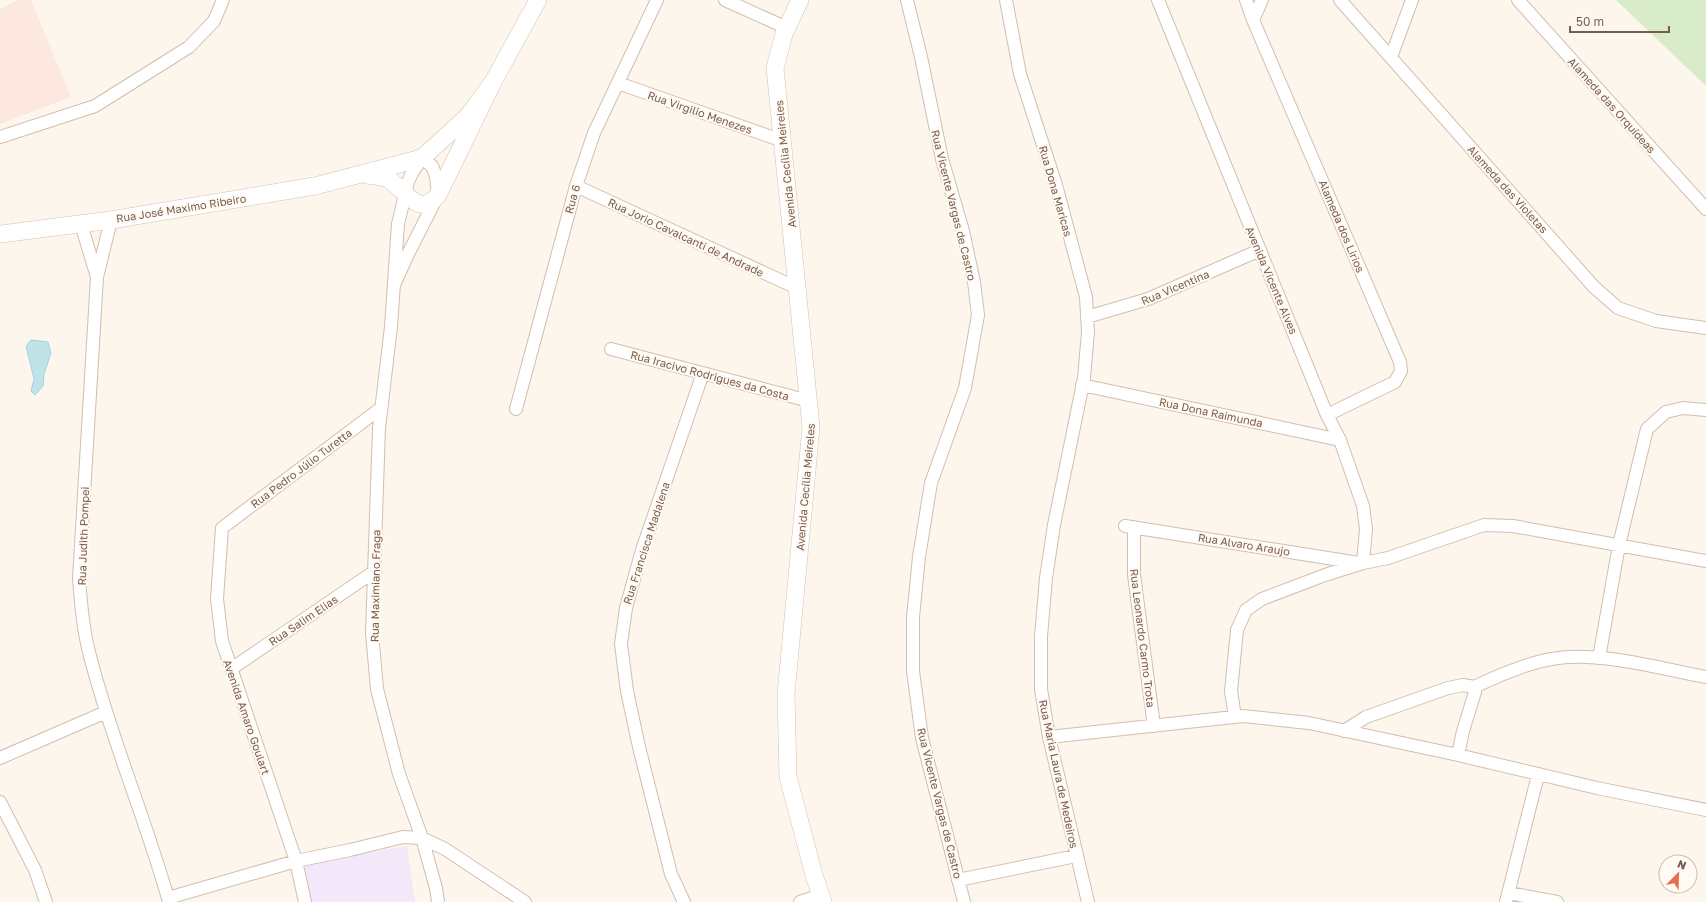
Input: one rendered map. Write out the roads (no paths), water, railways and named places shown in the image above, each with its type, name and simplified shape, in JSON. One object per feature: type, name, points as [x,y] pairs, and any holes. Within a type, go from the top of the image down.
[{"type":"street","points":[[0,136],[95,106],[189,48],[214,21],[223,0]]},
{"type":"street","name":"Rua José Maximo Ribeiro","points":[[360,175],[380,177],[389,180],[397,185],[412,201],[425,204],[432,202],[438,195],[493,82],[538,0]]},
{"type":"street","name":"Rua 6","points":[[516,408],[576,186],[594,133],[657,0]]},
{"type":"street","points":[[725,0],[787,28]]},
{"type":"street","name":"Avenida Cecília Meireles","points":[[800,0],[787,28],[775,68],[811,427],[786,694],[788,778],[814,875],[822,898]]},
{"type":"street","name":"Rua Vicente Vargas de Castro","points":[[907,0],[921,57],[942,160],[963,231],[974,282],[978,315],[965,388],[932,483],[919,557],[912,617],[913,671],[922,738],[964,902]]},
{"type":"street","name":"Rua Dona Maricas","points":[[1006,0],[1020,74],[1058,192],[1086,296],[1088,332],[1082,385]]},
{"type":"street","name":"Avenida Vicente Alves","points":[[1158,0],[1327,415],[1340,440],[1363,506],[1366,528],[1363,563]]},
{"type":"street","name":"Alameda dos Lirios","points":[[1246,0],[1253,20],[1400,362],[1401,371],[1395,382],[1327,415]]},
{"type":"street","points":[[1253,20],[1262,0]]},
{"type":"street","name":"Alameda das Violetas","points":[[1340,0],[1594,287],[1618,308],[1656,321],[1706,328]]},
{"type":"street","points":[[1391,57],[1412,0]]},
{"type":"street","name":"Alameda das Orquídeas","points":[[1518,0],[1706,209]]},
{"type":"street","name":"Rua José Maximo Ribeiro","points":[[0,234],[111,220],[315,186],[422,158],[468,116],[493,82]]},
{"type":"street","name":"Rua Virgilio Menezes","points":[[618,83],[783,141]]},
{"type":"street","points":[[422,158],[432,166],[436,176],[438,195]]},
{"type":"street","name":"Rua Maximiano Fraga","points":[[422,158],[412,173],[404,194],[398,224],[391,327],[381,408],[372,633],[377,689],[399,774],[422,838],[436,888],[438,902]]},
{"type":"street","name":"Rua Jorio Cavalcanti de Andrade","points":[[576,186],[797,288]]},
{"type":"street","name":"Rua Maximiano Fraga","points":[[394,285],[438,195]]},
{"type":"street","name":"Rua Judith Pompei","points":[[111,220],[97,277],[79,578],[83,620],[90,655],[106,712],[148,832],[169,900]]},
{"type":"street","name":"Rua Judith Pompei","points":[[81,224],[97,277]]},
{"type":"street","name":"Rua Vicentina","points":[[1088,316],[1148,299],[1260,250]]},
{"type":"street","name":"Rua Iracivo Rodrigues da Costa","points":[[611,349],[809,401]]},
{"type":"street","name":"Rua Francisca Madalena","points":[[684,902],[671,874],[640,748],[627,691],[621,644],[626,608],[642,550],[703,373]]},
{"type":"street","name":"Rua Dona Raimunda","points":[[1082,385],[1340,440]]},
{"type":"street","name":"Rua Maria Laura de Medeiros","points":[[1082,385],[1054,525],[1046,578],[1041,636],[1041,689],[1049,737],[1088,902]]},
{"type":"street","name":"Rua Pedro Júlio Turetta","points":[[222,528],[381,408]]},
{"type":"street","points":[[1599,658],[1619,546],[1647,429],[1666,412],[1683,408],[1706,410]]},
{"type":"street","points":[[1235,717],[1231,691],[1236,630],[1246,610],[1262,599],[1325,575],[1363,563],[1388,558],[1484,525],[1513,526],[1706,561]]},
{"type":"street","name":"Rua Alvaro Araujo","points":[[1130,526],[1363,563]]},
{"type":"street","name":"Rua Leonardo Carmo Trota","points":[[1130,526],[1134,575],[1154,726]]},
{"type":"street","name":"Avenida Amaro Goulart","points":[[222,528],[217,599],[222,641],[296,861],[305,902]]},
{"type":"street","name":"Rua Salim Elias","points":[[231,669],[375,571]]},
{"type":"street","points":[[1344,731],[1366,717],[1435,692],[1463,685],[1474,687],[1537,663],[1557,658],[1599,658],[1706,677]]},
{"type":"street","points":[[1458,755],[1463,731],[1475,692],[1474,687]]},
{"type":"street","points":[[0,758],[106,712]]},
{"type":"street","points":[[1049,737],[1243,716],[1309,723],[1706,810]]},
{"type":"street","points":[[1538,774],[1508,898],[1556,902]]},
{"type":"street","points":[[0,802],[35,870],[46,902]]},
{"type":"street","points":[[169,900],[296,861],[403,837],[422,838],[445,848],[525,902]]},
{"type":"street","points":[[958,880],[1076,856]]},
{"type":"street","points":[[800,902],[822,898]]},
{"type":"water","points":[[31,340],[48,342],[51,353],[44,374],[43,386],[35,395],[31,391],[34,379],[26,346]]}]
